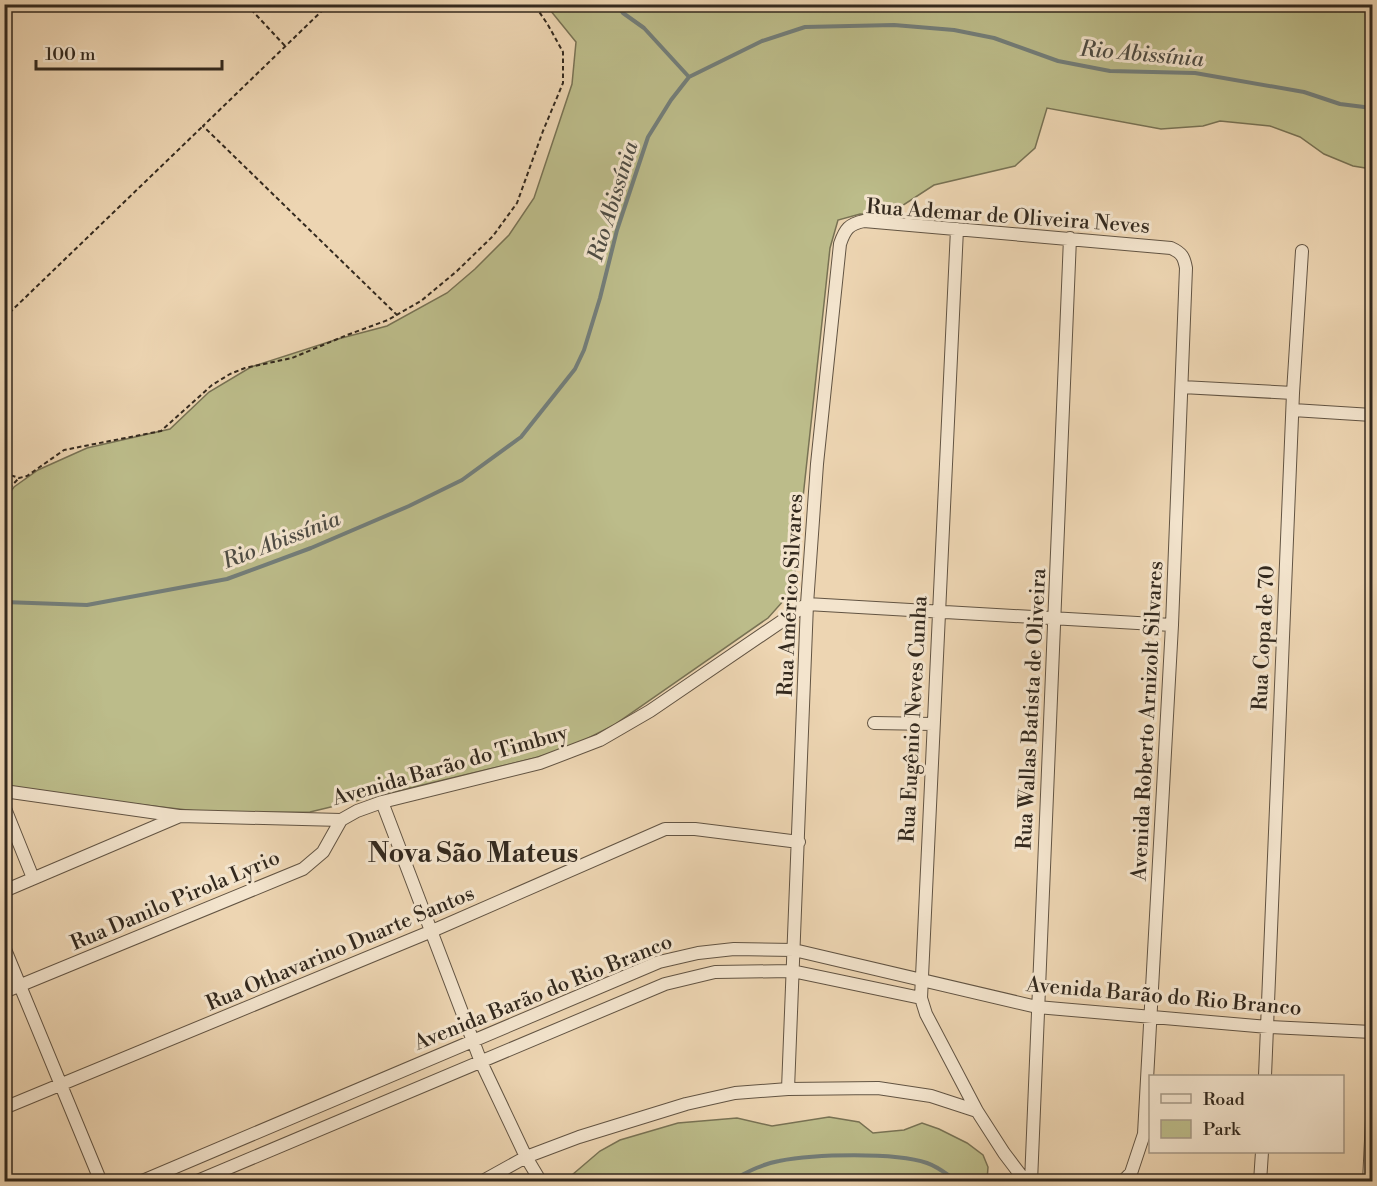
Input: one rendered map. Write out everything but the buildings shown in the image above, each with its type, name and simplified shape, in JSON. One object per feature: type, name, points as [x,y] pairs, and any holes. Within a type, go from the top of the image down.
[{"type":"street","name":"Rua Ademar de Oliveira Neves","points":[[840,244],[845,230],[852,224],[864,221],[1171,248],[1179,251],[1183,256]]},
{"type":"street","name":"Rua Eugênio Neves Cunha","points":[[957,230],[921,998],[926,1014],[977,1111],[1026,1182]]},
{"type":"street","name":"Rua Wallas Batista de Oliveira","points":[[1031,1182],[1070,238]]},
{"type":"street","name":"Rua Américo Silvares","points":[[788,1089],[807,604],[817,464],[840,244]]},
{"type":"street","name":"Rua Copa de 70","points":[[1265,1075],[1293,393],[1302,251]]},
{"type":"street","name":"Avenida Roberto Arnizolt Silvares","points":[[1122,1182],[1131,1173],[1144,1134],[1172,624],[1186,268],[1183,256]]},
{"type":"street","points":[[1182,387],[1293,393]]},
{"type":"street","points":[[1293,410],[1372,415]]},
{"type":"street","points":[[807,604],[1172,624]]},
{"type":"street","name":"Avenida Barão do Timbuy","points":[[4,891],[180,816],[341,820],[357,811],[382,802],[540,763],[600,740],[650,711],[807,604]]},
{"type":"street","points":[[874,723],[933,724]]},
{"type":"street","points":[[4,792],[180,816]]},
{"type":"street","points":[[382,802],[481,1062],[541,1182]]},
{"type":"street","points":[[4,806],[33,878]]},
{"type":"street","name":"Rua Danilo Pirola Lyrio","points":[[4,992],[303,868],[322,852],[341,820]]},
{"type":"street","name":"Rua Othavarino Duarte Santos","points":[[4,1108],[432,932],[665,829],[695,829],[799,842]]},
{"type":"street","points":[[4,947],[101,1182]]},
{"type":"street","name":"Avenida Barão do Rio Branco","points":[[140,1182],[659,962],[698,953],[735,949],[794,950],[1037,1007],[1268,1027],[1372,1032]]},
{"type":"street","points":[[659,962],[665,984]]},
{"type":"street","name":"Avenida Barão do Rio Branco","points":[[195,1182],[665,984],[715,972],[792,971],[921,998]]},
{"type":"street","points":[[481,1182],[526,1156],[624,1122],[735,1093],[788,1089],[878,1088],[931,1096],[977,1111]]},
{"type":"street","points":[[1369,1182],[1372,1119]]},
{"type":"street","points":[[1260,1182],[1262,1153]]},
{"type":"path","points":[[246,4],[285,47]]},
{"type":"path","points":[[4,318],[329,4]]},
{"type":"path","points":[[4,494],[20,478],[27,476],[64,450],[161,431],[212,385],[230,374],[245,368],[292,358],[388,320],[421,301],[457,271],[493,236],[517,203],[563,83],[563,52],[534,4]]},
{"type":"path","points":[[203,126],[397,315]]},
{"type":"path","points":[[4,473],[20,478]]},
{"type":"green space","points":[[546,5],[1372,5],[1372,169],[1353,166],[1324,154],[1300,137],[1270,126],[1220,121],[1203,126],[1161,129],[1047,108],[1035,148],[1015,166],[934,185],[888,215],[860,214],[838,220],[830,248],[793,590],[768,618],[614,725],[571,747],[535,758],[310,812],[213,813],[5,787],[5,499],[14,487],[38,470],[87,448],[170,429],[209,392],[251,367],[387,326],[447,293],[475,269],[509,235],[534,198],[572,84],[576,42]]},
{"type":"green space","points":[[829,1117],[859,1122],[873,1133],[904,1130],[922,1123],[939,1129],[967,1143],[983,1155],[988,1167],[987,1181],[565,1181],[600,1151],[620,1140],[678,1123],[737,1118],[772,1126]]},
{"type":"waterway","points":[[616,4],[623,13],[644,28],[689,77]]},
{"type":"waterway","name":"Rio Abissínia","points":[[4,602],[87,605],[227,579],[311,548],[409,506],[462,480],[521,437],[575,369],[584,350],[617,230],[648,137],[671,100],[689,77],[762,41],[805,27],[894,25],[954,30],[994,38],[1058,61],[1110,71],[1195,73],[1304,92],[1340,104],[1372,108]]},
{"type":"waterway","points":[[728,1182],[772,1162],[833,1156],[913,1159],[930,1164],[951,1177]]},
{"type":"district","name":"Nova São Mateus","points":[[473,853]]}]
